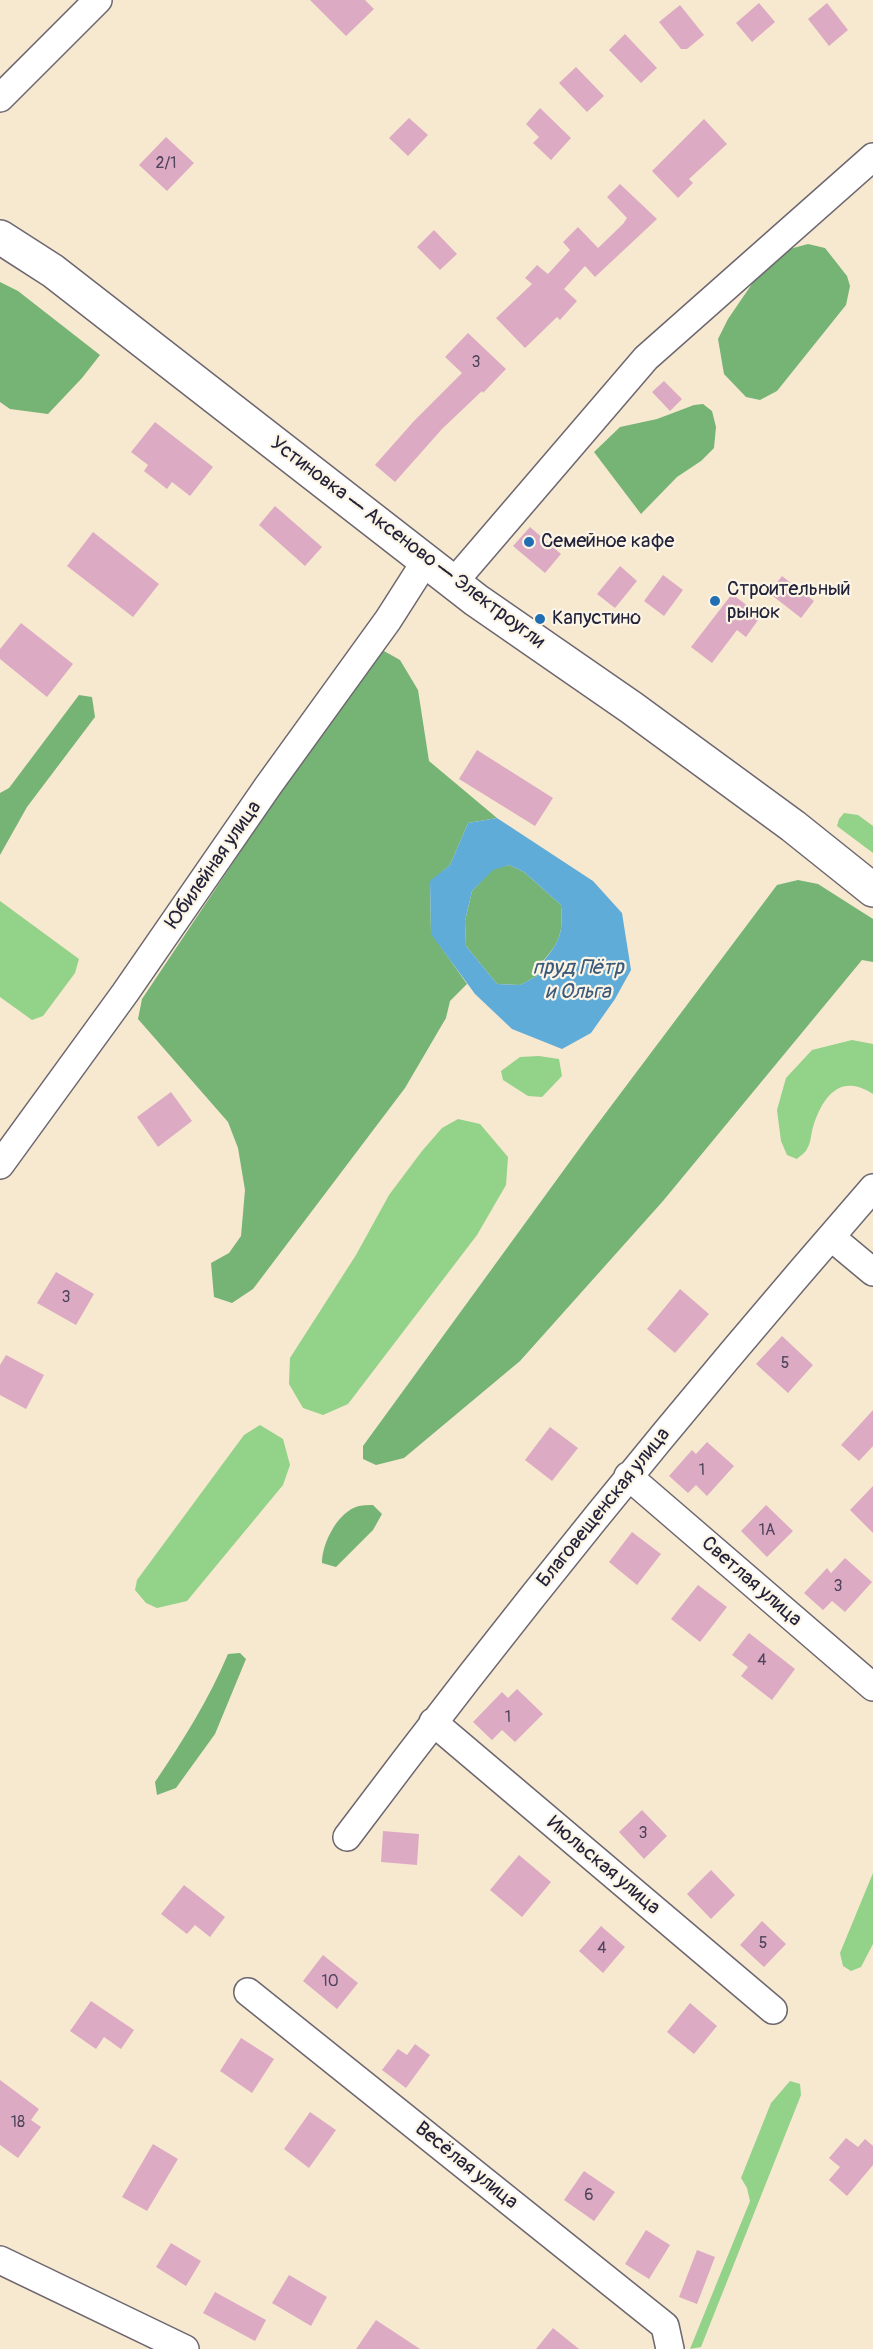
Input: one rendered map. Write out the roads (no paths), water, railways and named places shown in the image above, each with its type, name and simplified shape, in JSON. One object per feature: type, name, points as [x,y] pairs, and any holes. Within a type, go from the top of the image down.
[{"type":"main road","name":"Устиновка — Аксеново — Электроугли","points":[[0,237],[53,272],[476,600],[632,708],[783,819],[873,890]]},
{"type":"street","points":[[0,98],[98,0]]},
{"type":"street","points":[[454,582],[646,358],[873,157]]},
{"type":"street","name":"Юбилейная улица","points":[[0,1166],[388,620],[425,561]]},
{"type":"street","name":"Благовещенская улица","points":[[347,1837],[433,1722],[628,1476],[873,1188]]},
{"type":"street","points":[[831,1237],[873,1272]]},
{"type":"street","name":"Светлая улица","points":[[628,1476],[873,1687]]},
{"type":"street","name":"Июльская улица","points":[[433,1722],[773,2010]]},
{"type":"street","name":"Весёлая улица","points":[[248,1992],[665,2326],[670,2349]]},
{"type":"street","points":[[0,2260],[184,2349]]},
{"type":"water","name":"пруд Пётр и Ольга","points":[[497,818],[593,881],[622,913],[631,970],[615,999],[591,1033],[562,1049],[512,1029],[475,994],[431,934],[430,881],[450,865],[468,823]],"holes":[[[509,865],[524,872],[561,905],[560,932],[557,942],[542,963],[537,976],[520,985],[497,984],[466,946],[465,921],[472,891],[493,870]]]},
{"type":"place","name":"Семейное кафе","points":[[529,542]]},
{"type":"place","name":"Строительный рынок","points":[[715,601]]},
{"type":"place","name":"Капустино","points":[[540,619]]}]
